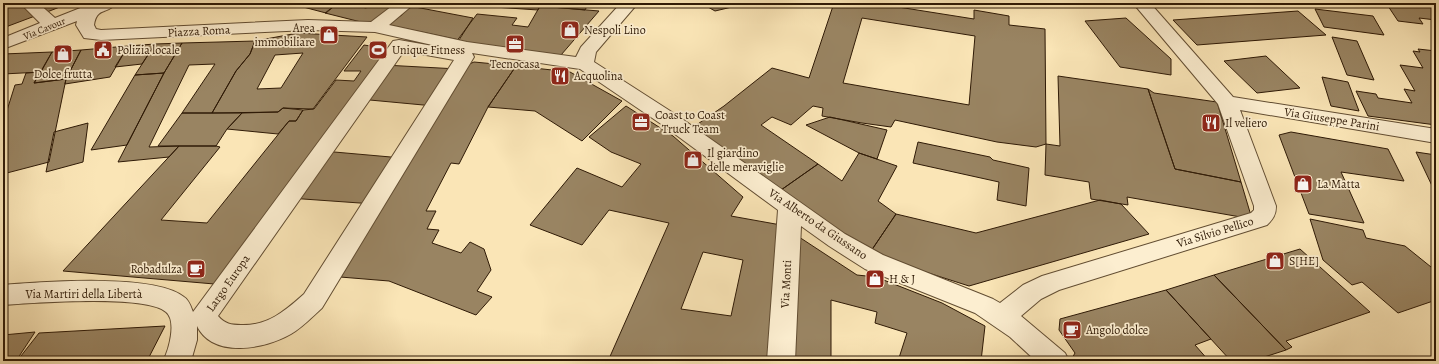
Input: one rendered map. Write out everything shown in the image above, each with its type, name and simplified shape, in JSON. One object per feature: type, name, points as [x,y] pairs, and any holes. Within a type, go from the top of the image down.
[{"type":"street","points":[[28,3],[48,25]]},
{"type":"street","points":[[374,27],[407,3]]},
{"type":"street","points":[[585,64],[587,51],[630,3]]},
{"type":"street","name":"Via Silvio Pellico","points":[[1002,317],[1032,292],[1051,283],[1259,219],[1265,213],[1265,206],[1227,102],[1141,3]]},
{"type":"street","points":[[90,34],[84,24],[87,15],[101,5]]},
{"type":"street","name":"Via Cavour","points":[[3,42],[101,5]]},
{"type":"street","name":"Piazza Roma","points":[[48,25],[70,27],[90,34],[112,36],[308,25],[374,27],[467,48],[585,64]]},
{"type":"street","name":"Largo Europa","points":[[399,45],[465,57],[313,301],[280,327],[261,335],[239,337],[224,335],[211,327],[205,315],[399,45]]},
{"type":"street","name":"Via Alberto da Giussano","points":[[585,64],[672,121],[837,240],[874,262],[984,306],[1034,340],[1055,361]]},
{"type":"street","name":"Via Giuseppe Parini","points":[[1227,102],[1436,136]]},
{"type":"street","name":"Via Monti","points":[[781,361],[790,207]]},
{"type":"street","name":"Via Martiri della Libertà","points":[[3,295],[55,292],[131,292],[160,296],[175,304],[182,317],[185,333],[182,352],[177,361]]},
{"type":"building","points":[[3,3],[20,3],[35,16],[3,28]]},
{"type":"building","points":[[38,3],[70,3],[47,12]]},
{"type":"building","points":[[288,3],[338,3],[326,13]]},
{"type":"building","points":[[338,3],[356,3],[353,5],[366,8],[373,3],[401,3],[373,25],[325,13]]},
{"type":"building","points":[[481,3],[589,3],[585,10],[540,6],[538,10],[479,6]]},
{"type":"building","points":[[701,3],[749,3],[715,11]]},
{"type":"building","points":[[834,3],[873,3],[974,19],[974,10],[1009,16],[1009,25],[1045,29],[1046,144],[1036,147],[997,142],[895,120],[891,127],[862,123],[822,116],[823,108],[813,106],[791,125],[772,117],[761,125],[818,164],[781,190],[689,130],[724,106],[772,68],[809,78]],"holes":[[[862,18],[975,36],[969,105],[843,83]]]},
{"type":"building","points":[[1414,3],[1434,3],[1436,5],[1436,20],[1419,18],[1423,24],[1398,21],[1388,6]]},
{"type":"building","points":[[410,6],[473,18],[459,40],[379,23],[391,13],[401,16]]},
{"type":"building","points":[[540,6],[599,11],[561,55],[497,49],[456,42],[477,14],[517,18],[512,25],[528,27]]},
{"type":"building","points":[[1315,9],[1373,16],[1384,35],[1324,27]]},
{"type":"building","points":[[1298,11],[1326,35],[1197,45],[1173,20]]},
{"type":"building","points":[[1126,18],[1171,59],[1171,75],[1120,67],[1085,21]]},
{"type":"building","points":[[298,33],[367,37],[313,109],[283,108],[278,112],[212,113],[236,71],[250,54],[255,41]],"holes":[[[303,53],[281,88],[257,89],[275,55]]]},
{"type":"building","points":[[1332,37],[1357,41],[1374,80],[1347,75]]},
{"type":"building","points":[[255,41],[250,54],[236,71],[212,113],[182,113],[215,64],[189,65],[149,147],[179,146],[169,157],[118,162],[164,73],[182,43]]},
{"type":"building","points":[[182,43],[164,73],[135,75],[155,44]]},
{"type":"building","points":[[155,44],[142,64],[115,67],[128,46]]},
{"type":"building","points":[[364,45],[395,50],[384,65],[458,69],[474,62],[516,66],[488,107],[459,164],[451,163],[426,211],[436,211],[427,229],[439,230],[432,243],[461,253],[470,242],[484,249],[491,270],[477,291],[492,297],[476,315],[389,281],[328,276],[374,204],[289,198],[226,285],[63,271],[179,146],[220,147],[161,220],[207,223],[289,121],[296,121],[303,110],[314,109],[336,80],[354,81],[361,71],[344,71]],"holes":[[[359,99],[434,106],[402,158],[323,151]]]},
{"type":"building","points":[[128,46],[110,77],[65,84],[66,79],[81,50]]},
{"type":"building","points":[[1418,49],[1436,51],[1436,125],[1368,116],[1356,91],[1376,94],[1378,98],[1412,103],[1404,89],[1415,91],[1400,65],[1423,68],[1413,51],[1420,52]]},
{"type":"building","points":[[81,50],[66,79],[34,83],[52,52]]},
{"type":"building","points":[[52,52],[41,72],[3,74],[3,54]]},
{"type":"building","points":[[1266,56],[1300,88],[1257,93],[1224,61]]},
{"type":"building","points":[[516,66],[570,72],[622,101],[582,141],[535,111],[488,107]]},
{"type":"building","points":[[41,72],[34,83],[66,79],[49,162],[3,174],[3,123],[15,85],[22,84],[26,73]]},
{"type":"building","points":[[164,73],[127,145],[91,150],[135,75]]},
{"type":"building","points":[[1058,76],[1148,89],[1175,169],[1241,182],[1252,219],[1127,197],[1128,205],[1091,199],[1089,182],[1045,175],[1046,144],[1060,146]]},
{"type":"building","points":[[1322,77],[1348,82],[1359,111],[1331,106]]},
{"type":"building","points":[[1148,89],[1154,93],[1217,102],[1241,182],[1175,169]]},
{"type":"building","points":[[626,106],[673,136],[743,197],[731,216],[781,225],[771,361],[608,361],[669,223],[609,210],[582,245],[530,225],[577,168],[622,187],[641,164],[611,152],[589,137]],"holes":[[[703,252],[743,260],[731,316],[681,309]]]},
{"type":"building","points":[[283,108],[303,110],[296,121],[289,121],[278,134],[227,129],[242,113],[278,112]]},
{"type":"building","points":[[182,113],[242,113],[227,129],[216,146],[158,146]]},
{"type":"building","points":[[830,117],[887,130],[877,159],[859,153],[806,125]]},
{"type":"building","points":[[88,123],[83,162],[46,172],[54,132]]},
{"type":"building","points":[[1291,132],[1388,149],[1404,181],[1341,172],[1364,223],[1309,214],[1279,135]]},
{"type":"building","points":[[918,142],[990,157],[993,160],[1029,168],[1026,206],[997,200],[999,182],[913,163]]},
{"type":"building","points":[[1416,152],[1436,155],[1436,190],[1434,190]]},
{"type":"building","points":[[859,153],[897,166],[878,201],[896,214],[869,254],[781,190],[818,164],[842,181]]},
{"type":"building","points":[[1100,200],[1121,204],[1149,234],[969,286],[869,254],[896,214],[976,233]]},
{"type":"building","points":[[1310,219],[1363,230],[1366,238],[1405,246],[1436,271],[1436,300],[1398,313],[1362,282],[1352,285],[1323,260]]},
{"type":"building","points":[[796,235],[857,275],[876,277],[942,303],[985,326],[981,361],[898,361],[907,333],[875,323],[877,312],[831,300],[831,361],[788,361]]},
{"type":"building","points":[[1300,249],[1370,312],[1286,341],[1292,347],[1286,350],[1214,275]]},
{"type":"building","points":[[1214,275],[1286,350],[1252,361],[1231,361],[1166,290]]},
{"type":"building","points":[[1166,290],[1211,339],[1195,345],[1209,361],[1071,360],[1075,353],[1059,330],[1060,319]]},
{"type":"building","points":[[165,326],[147,361],[17,361],[39,333]]},
{"type":"building","points":[[35,332],[16,361],[3,361],[3,335]]},
{"type":"place","name":"Nespoli Lino","points":[[570,30]]},
{"type":"place","name":"Area immobiliare","points":[[329,35]]},
{"type":"place","name":"Tecnocasa","points":[[515,44]]},
{"type":"place","name":"Polizia locale","points":[[103,50]]},
{"type":"place","name":"Unique Fitness","points":[[378,50]]},
{"type":"place","name":"Dolce frutta","points":[[63,54]]},
{"type":"place","name":"Acquolina","points":[[560,76]]},
{"type":"place","name":"Coast to Coast - Truck Team","points":[[641,122]]},
{"type":"place","name":"Il veliero","points":[[1211,123]]},
{"type":"place","name":"Il giardino delle meraviglie","points":[[693,160]]},
{"type":"place","name":"La Matta","points":[[1303,184]]},
{"type":"place","name":"S[HE]","points":[[1275,261]]},
{"type":"place","name":"Robadulza","points":[[196,269]]},
{"type":"place","name":"H & J","points":[[875,279]]},
{"type":"place","name":"Angolo dolce","points":[[1072,330]]}]
